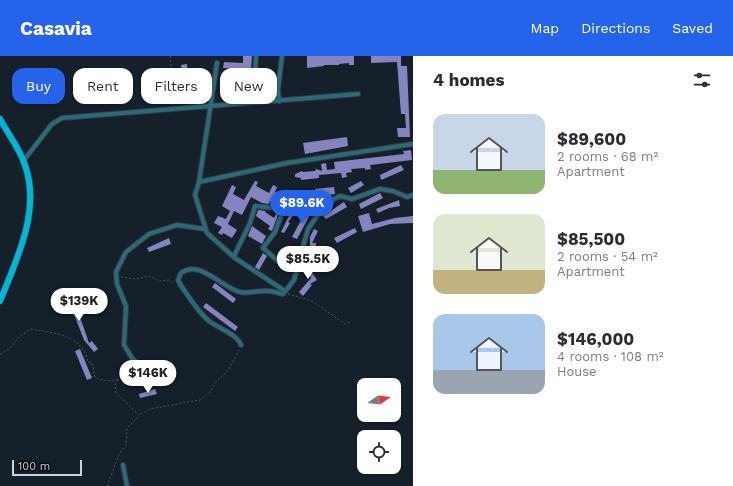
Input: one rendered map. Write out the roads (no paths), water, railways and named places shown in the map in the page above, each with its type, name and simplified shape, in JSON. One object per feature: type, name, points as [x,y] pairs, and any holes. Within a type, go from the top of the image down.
[{"type":"main road","points":[[0,119],[24,160],[30,191],[25,235],[0,301]]},
{"type":"street","points":[[255,68],[256,56]]},
{"type":"street","points":[[279,101],[278,89],[282,56]]},
{"type":"street","points":[[217,63],[212,106],[199,182],[195,195],[205,229],[212,238],[234,256],[285,291]]},
{"type":"street","points":[[24,160],[52,124],[58,119],[358,94]]},
{"type":"street","points":[[199,182],[287,164],[413,144]]},
{"type":"street","points":[[241,345],[237,339],[214,325],[202,315],[178,280],[181,273],[191,269],[205,273],[224,285],[242,292],[268,290],[282,294],[294,280],[308,229],[317,216],[334,199],[340,196],[352,198],[380,189],[393,191],[407,197],[413,195]]},
{"type":"street","points":[[278,261],[263,248],[275,232],[287,200]]},
{"type":"street","points":[[234,256],[250,223],[256,206],[284,209]]},
{"type":"street","points":[[160,384],[132,358],[123,340],[126,306],[116,278],[118,266],[126,252],[149,234],[177,225],[205,229]]},
{"type":"street","points":[[123,465],[127,486]]}]
